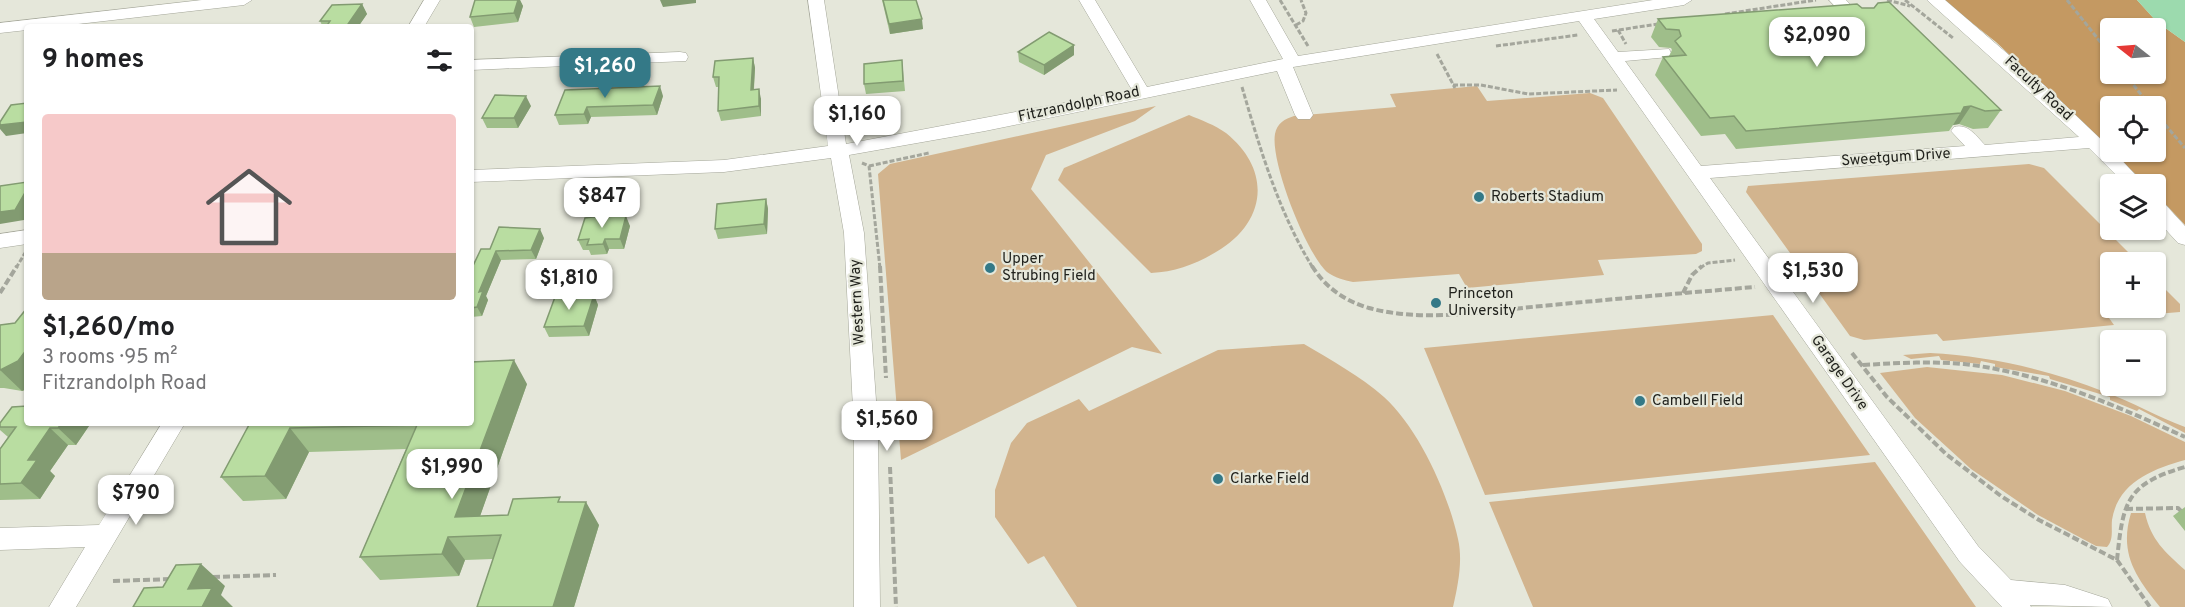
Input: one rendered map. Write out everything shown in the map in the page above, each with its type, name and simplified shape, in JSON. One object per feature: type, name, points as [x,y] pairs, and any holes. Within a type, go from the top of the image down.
[{"type":"street","points":[[29,24],[167,5],[244,0]]},
{"type":"street","points":[[418,24],[432,0]]},
{"type":"street","name":"Western Way","points":[[816,0],[854,233],[866,428],[867,607]]},
{"type":"street","points":[[1088,0],[1142,92]]},
{"type":"street","points":[[1258,0],[1288,63],[1304,115]]},
{"type":"street","name":"Fitzrandolph Road","points":[[474,176],[724,166],[839,151],[985,125],[1288,63],[1601,23],[1684,0]]},
{"type":"street","points":[[1837,0],[1858,21]]},
{"type":"street","name":"Faculty Road","points":[[1935,0],[1987,42],[2125,174]]},
{"type":"street","points":[[156,24],[167,5]]},
{"type":"street","name":"Garage Drive","points":[[1601,23],[1696,173],[1945,522],[1969,554],[2012,599]]},
{"type":"street","points":[[0,28],[24,25]]},
{"type":"street","points":[[1624,56],[1663,53]]},
{"type":"street","points":[[474,65],[680,57]]},
{"type":"street","points":[[1960,130],[1982,152]]},
{"type":"street","name":"Sweetgum Drive","points":[[1696,173],[2094,142]]},
{"type":"street","points":[[2166,218],[2185,238]]},
{"type":"street","points":[[0,242],[24,238]]},
{"type":"street","points":[[63,607],[172,426]]},
{"type":"street","points":[[0,539],[106,535]]},
{"type":"street","points":[[2012,599],[2062,596],[2081,599],[2099,607]]},
{"type":"path","points":[[1280,0],[1311,52]]},
{"type":"path","points":[[1296,25],[1303,21],[1306,13],[1302,0]]},
{"type":"path","points":[[1723,15],[1816,0]]},
{"type":"path","points":[[1887,0],[1914,8]]},
{"type":"path","points":[[2067,0],[2100,41]]},
{"type":"path","points":[[1490,47],[1601,23],[1660,24]]},
{"type":"path","points":[[1601,23],[1624,56]]},
{"type":"path","points":[[1448,52],[1437,54],[1454,87],[1481,85],[1528,94],[1621,90]]},
{"type":"path","points":[[1233,88],[1244,86],[1256,135],[1284,210],[1311,266],[1333,290],[1358,304],[1393,313],[1439,314],[1776,285]]},
{"type":"path","points":[[2166,126],[2185,148]]},
{"type":"path","points":[[869,166],[934,152]]},
{"type":"path","points":[[1730,251],[1741,269]]},
{"type":"path","points":[[0,293],[24,254]]},
{"type":"path","points":[[1683,293],[1690,275],[1698,267],[1708,262],[1735,260]]},
{"type":"path","points":[[1746,278],[1752,287]]},
{"type":"path","points":[[1849,350],[1887,398],[1975,478],[2039,520],[2117,560],[2151,607]]},
{"type":"path","points":[[1862,365],[1931,362],[1975,366],[2026,377],[2088,396],[2143,417],[2185,437]]},
{"type":"path","points":[[2117,560],[2125,509],[2144,482],[2185,467]]},
{"type":"path","points":[[2125,509],[2178,508],[2184,515]]},
{"type":"path","points":[[206,578],[276,575]]},
{"type":"path","points":[[113,581],[183,579]]},
{"type":"shaded area","points":[[1943,0],[2137,0],[2153,18],[2100,18],[2100,84],[2166,84],[2166,28],[2185,42],[2185,225],[2166,205],[2166,174],[2135,174],[2123,162],[2166,162],[2166,96],[2100,96],[2100,141],[1996,42]]},
{"type":"shaded area","points":[[2137,0],[2185,0],[2185,42],[2166,28],[2166,18],[2153,18]]},
{"type":"shaded area","name":"Roberts Stadium","points":[[1477,86],[1487,101],[1590,93],[1603,98],[1702,244],[1702,251],[1696,254],[1598,260],[1604,275],[1467,288],[1459,274],[1353,282],[1327,272],[1309,246],[1284,185],[1275,147],[1275,134],[1280,124],[1294,116],[1396,107],[1390,94]]},
{"type":"shaded area","name":"Upper Strubing Field","points":[[1156,106],[1135,121],[1046,155],[1031,189],[1162,354],[1132,347],[901,460],[878,174],[890,164]]},
{"type":"shaded area","points":[[1189,115],[1222,130],[1241,148],[1257,180],[1254,212],[1245,227],[1233,240],[1216,252],[1193,264],[1151,273],[1058,180],[1064,168]]},
{"type":"shaded area","points":[[2029,164],[2044,168],[2100,224],[2100,240],[2116,240],[2128,252],[2100,252],[2100,318],[2109,318],[2114,325],[1943,341],[1937,334],[1864,340],[1850,336],[1746,192],[1748,186]]},
{"type":"shaded area","points":[[2166,290],[2180,304],[2180,312],[2166,313]]},
{"type":"shaded area","name":"Cambell Field","points":[[1773,315],[1870,455],[1485,495],[1424,348]]},
{"type":"shaded area","name":"Clarke Field","points":[[1304,344],[1375,389],[1397,410],[1420,444],[1447,502],[1458,539],[1460,564],[1453,607],[1077,607],[1044,556],[1028,564],[995,517],[995,490],[1011,443],[1027,423],[1079,399],[1089,411],[1218,350]]},
{"type":"shaded area","points":[[1930,353],[1975,357],[2019,365],[2084,384],[2100,390],[2100,394],[2050,379],[2049,376],[1995,367],[1995,364],[1981,361],[1980,364],[1941,360],[1939,356],[1911,359],[1903,355]]},
{"type":"shaded area","points":[[1927,367],[2002,375],[2065,391],[2131,416],[2185,442],[2185,460],[2149,473],[2129,487],[2121,496],[2116,507],[2109,544],[2107,547],[2096,546],[2038,515],[1971,469],[1915,418],[1880,373]]},
{"type":"shaded area","points":[[2107,396],[2115,396],[2185,427],[2185,433],[2139,409],[2137,411],[2110,400],[2110,397]]},
{"type":"shaded area","points":[[1875,462],[1976,607],[1533,607],[1489,502]]},
{"type":"shaded area","points":[[2131,513],[2145,513],[2155,538],[2185,570],[2185,607],[2160,607],[2143,585],[2128,552],[2128,527]]},
{"type":"building","points":[[475,0],[518,0],[514,13],[470,17]]},
{"type":"building","points":[[883,0],[916,0],[922,19],[889,24]]},
{"type":"building","points":[[1889,2],[2001,110],[1985,111],[1971,106],[1964,107],[1961,113],[1746,131],[1734,116],[1710,118],[1663,57],[1686,55],[1675,41],[1681,36],[1679,30],[1666,29],[1658,19],[1857,4],[1862,8],[1874,8],[1878,3]]},
{"type":"building","points":[[362,4],[348,24],[328,24],[330,21],[320,21],[332,5]]},
{"type":"building","points":[[1049,32],[1074,45],[1044,65],[1018,52]]},
{"type":"building","points":[[753,58],[751,90],[759,89],[759,106],[718,111],[719,77],[713,77],[715,61]]},
{"type":"building","points":[[902,60],[903,81],[864,84],[864,64]]},
{"type":"building","points":[[660,86],[653,105],[587,107],[584,114],[555,115],[565,90]]},
{"type":"building","points":[[495,95],[526,96],[514,118],[482,118]]},
{"type":"building","points":[[24,103],[24,122],[0,125],[0,122],[11,105]]},
{"type":"building","points":[[24,182],[24,194],[15,210],[0,212],[0,186]]},
{"type":"building","points":[[766,199],[764,224],[715,229],[717,204]]},
{"type":"building","points":[[615,214],[614,216],[626,216],[620,239],[605,239],[603,244],[587,245],[589,239],[578,240],[585,218]]},
{"type":"building","points":[[499,227],[540,229],[531,250],[496,251],[479,292],[483,291],[477,307],[474,308],[474,264],[481,249],[490,249]]},
{"type":"building","points":[[594,295],[584,326],[544,327],[555,297]]},
{"type":"building","points":[[24,312],[24,353],[18,361],[0,370],[0,325],[15,323]]},
{"type":"building","points":[[514,360],[455,517],[508,515],[513,499],[560,497],[558,502],[586,502],[553,607],[477,607],[501,535],[448,537],[442,554],[360,557],[417,426],[474,426],[474,362]]},
{"type":"building","points":[[24,406],[24,426],[60,426],[50,428],[28,460],[37,460],[21,483],[0,484],[0,449],[16,427],[0,427],[0,423],[12,407]]},
{"type":"building","points":[[248,426],[375,426],[290,428],[265,476],[221,477]]},
{"type":"building","points":[[201,564],[188,589],[212,588],[202,607],[133,607],[144,588],[163,587],[176,565]]},
{"type":"place","name":"Roberts Stadium","points":[[1479,197]]},
{"type":"place","name":"Upper Strubing Field","points":[[990,268]]},
{"type":"place","name":"Princeton University","points":[[1436,303]]},
{"type":"place","name":"Cambell Field","points":[[1640,401]]},
{"type":"place","name":"Clarke Field","points":[[1218,479]]}]
